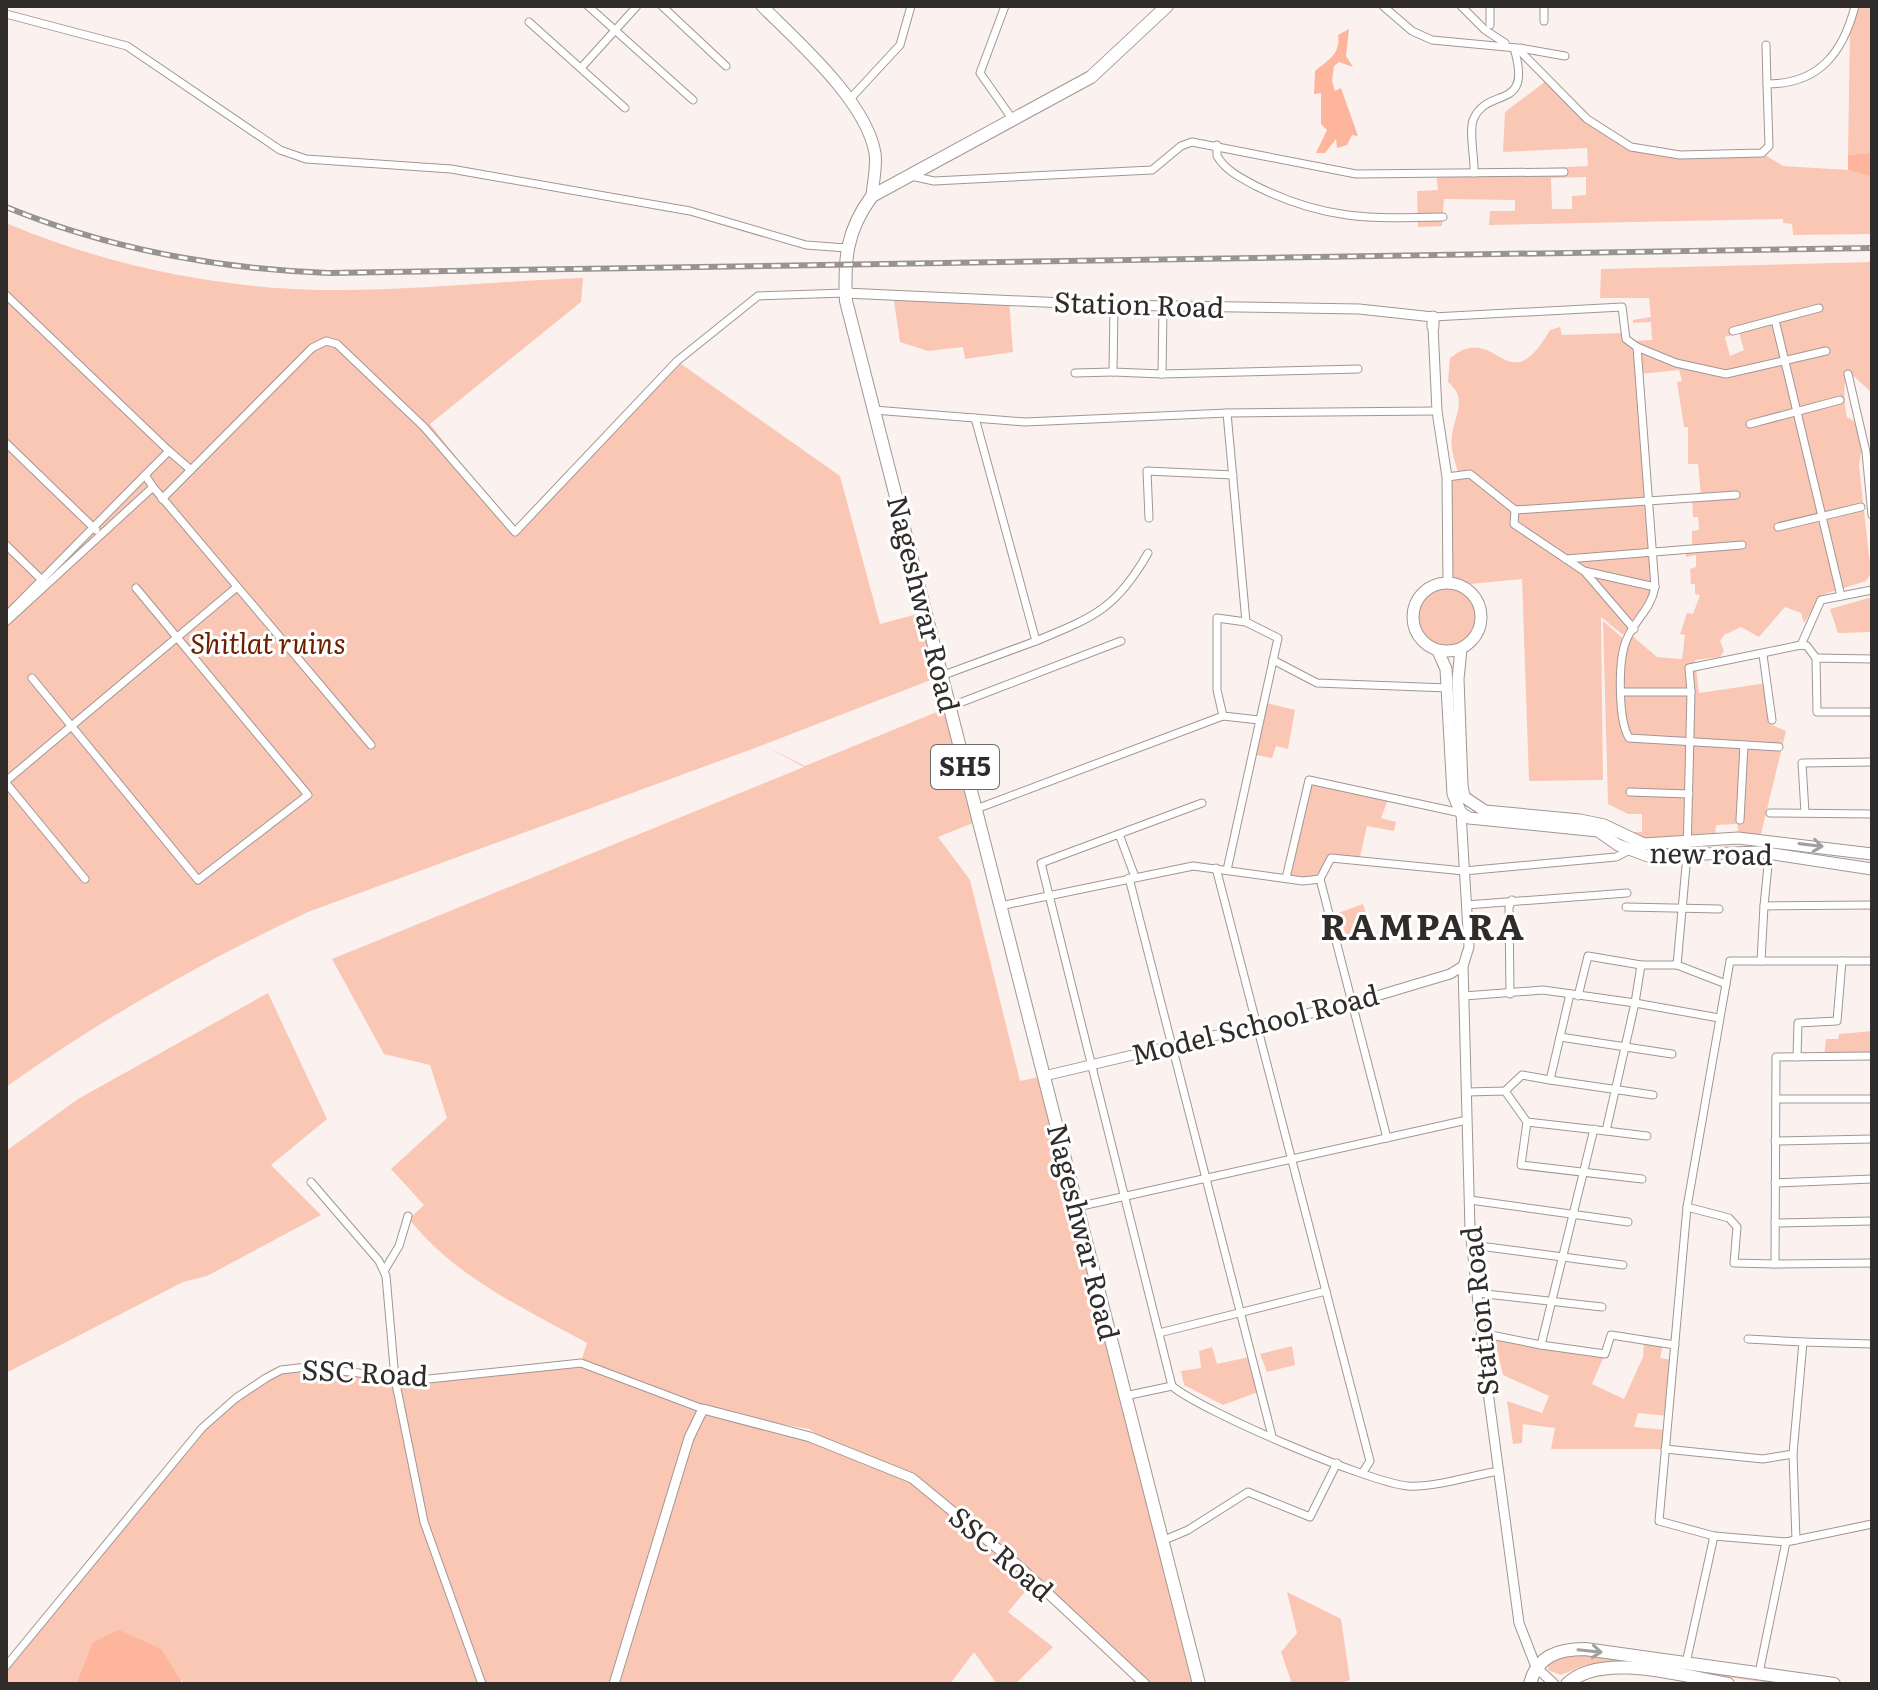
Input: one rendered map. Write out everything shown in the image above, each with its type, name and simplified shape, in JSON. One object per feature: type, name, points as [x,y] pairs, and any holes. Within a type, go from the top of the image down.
[{"type":"main road","points":[[762,6],[828,73],[849,100],[875,153],[872,196]]},
{"type":"main road","points":[[872,196],[1091,77],[1167,6]]},
{"type":"main road","name":"Nageshwar Road","points":[[872,196],[856,217],[846,248],[845,293],[1199,1684]]},
{"type":"main road","points":[[1448,583],[1470,591],[1481,611],[1478,634],[1461,649],[1438,651],[1428,647],[1414,629],[1414,607],[1427,589],[1448,583]]},
{"type":"main road","points":[[1461,649],[1458,679],[1464,797]]},
{"type":"main road","points":[[1438,651],[1444,661],[1448,688],[1451,774],[1461,813]]},
{"type":"main road","name":"new road","points":[[1464,797],[1485,811],[1604,825],[1648,856],[1738,838],[1872,854]]},
{"type":"main road","name":"new road","points":[[1461,813],[1482,821],[1598,831],[1634,846]]},
{"type":"main road","name":"new road","points":[[1687,849],[1760,852],[1872,869]]},
{"type":"main road","points":[[1530,1684],[1536,1667],[1548,1655],[1575,1649],[1834,1684]]},
{"type":"main road","points":[[1567,1684],[1578,1673],[1601,1666],[1728,1684]]},
{"type":"street","points":[[588,6],[693,100]]},
{"type":"street","points":[[581,68],[637,6]]},
{"type":"street","points":[[662,6],[726,66]]},
{"type":"street","points":[[849,100],[900,45],[911,6]]},
{"type":"street","points":[[1005,6],[985,51],[980,73],[1013,120]]},
{"type":"street","points":[[1383,6],[1412,31],[1432,40],[1565,56]]},
{"type":"street","points":[[1461,6],[1485,30],[1527,56],[1546,81],[1587,119],[1631,147],[1680,155],[1762,153],[1769,146],[1766,45]]},
{"type":"street","points":[[1490,6],[1490,25]]},
{"type":"street","points":[[1544,6],[1544,21]]},
{"type":"street","points":[[1767,84],[1796,83],[1832,60],[1850,27],[1855,6]]},
{"type":"street","points":[[6,14],[127,46],[280,150],[306,159],[451,169],[690,211],[806,245],[846,248]]},
{"type":"street","points":[[529,22],[625,108]]},
{"type":"street","points":[[1474,173],[1475,143],[1471,125],[1482,107],[1506,97],[1516,86],[1521,70],[1514,48]]},
{"type":"street","points":[[911,176],[934,181],[1152,170],[1181,146],[1192,142],[1356,174],[1564,172]]},
{"type":"street","points":[[1217,145],[1217,156],[1232,173],[1311,210],[1368,218],[1443,217]]},
{"type":"street","points":[[162,499],[312,348],[326,341],[337,344],[424,427],[515,532],[677,361],[758,296],[845,293]]},
{"type":"street","name":"Station Road","points":[[845,293],[1114,305],[1359,309],[1433,322]]},
{"type":"street","points":[[6,295],[191,470]]},
{"type":"street","points":[[1113,372],[1114,305]]},
{"type":"street","points":[[1162,374],[1163,306]]},
{"type":"street","points":[[1448,583],[1447,477],[1437,411],[1433,322],[1622,307],[1626,339],[1637,347],[1676,363],[1726,374],[1826,351]]},
{"type":"street","points":[[1733,331],[1819,308]]},
{"type":"street","points":[[1775,320],[1841,596]]},
{"type":"street","points":[[1637,347],[1655,587],[1649,609],[1624,644],[1621,692],[1623,729],[1629,738],[1779,747]]},
{"type":"street","points":[[1075,373],[1358,369]]},
{"type":"street","points":[[1848,374],[1866,452],[1872,515]]},
{"type":"street","points":[[1750,424],[1840,400]]},
{"type":"street","points":[[873,410],[1025,422],[1227,413],[1437,411]]},
{"type":"street","points":[[1227,413],[1246,622]]},
{"type":"street","points":[[975,418],[1036,641]]},
{"type":"street","points":[[6,443],[101,535]]},
{"type":"street","points":[[6,622],[93,527],[169,451]]},
{"type":"street","points":[[1149,518],[1147,471],[1233,475]]},
{"type":"street","points":[[1447,477],[1470,474],[1515,510],[1736,495]]},
{"type":"street","points":[[145,475],[371,745]]},
{"type":"street","points":[[6,616],[153,487]]},
{"type":"street","points":[[1778,527],[1861,507]]},
{"type":"street","points":[[1515,510],[1514,524],[1584,571],[1634,629]]},
{"type":"street","points":[[6,545],[44,582]]},
{"type":"street","points":[[1566,559],[1742,545]]},
{"type":"street","points":[[941,676],[1089,619],[1128,588],[1148,553]]},
{"type":"street","points":[[1584,571],[1655,587]]},
{"type":"street","points":[[85,879],[6,782],[237,587]]},
{"type":"street","points":[[32,678],[198,880],[308,795],[136,588]]},
{"type":"street","points":[[1801,645],[1821,600],[1872,590]]},
{"type":"street","points":[[1223,716],[1217,690],[1217,618],[1246,622],[1278,638],[1227,870]]},
{"type":"street","points":[[949,707],[1121,641]]},
{"type":"street","points":[[1677,965],[1687,849],[1691,742],[1689,668],[1807,646],[1816,658],[1817,712],[1872,712]]},
{"type":"street","points":[[1763,655],[1772,720]]},
{"type":"street","points":[[1816,658],[1872,659]]},
{"type":"street","points":[[1273,660],[1317,683],[1448,688]]},
{"type":"street","points":[[1621,692],[1691,692]]},
{"type":"street","points":[[976,809],[1223,716],[1259,720]]},
{"type":"street","points":[[1740,820],[1744,745]]},
{"type":"street","points":[[1805,813],[1802,763],[1872,762]]},
{"type":"street","points":[[1286,878],[1309,780],[1461,813]]},
{"type":"street","points":[[1630,792],[1689,794]]},
{"type":"street","points":[[1464,797],[1461,813],[1466,905],[1627,893]]},
{"type":"street","points":[[1202,803],[1041,863],[1172,1386],[1183,1396],[1272,1436],[1337,1463],[1408,1486],[1499,1471]]},
{"type":"street","points":[[1461,813],[1470,806],[1485,811]]},
{"type":"street","points":[[1770,813],[1872,814]]},
{"type":"street","points":[[1119,834],[1174,1046],[1204,1179],[1272,1436]]},
{"type":"street","points":[[1387,1138],[1320,879],[1331,858],[1464,871],[1616,857],[1634,846]]},
{"type":"street","points":[[1761,961],[1768,865]]},
{"type":"street","points":[[1000,906],[1049,893],[1193,866],[1286,878],[1320,879]]},
{"type":"street","points":[[1216,868],[1370,1461],[1363,1472]]},
{"type":"street","points":[[1510,994],[1509,907],[1512,900]]},
{"type":"street","name":"Station Road","points":[[1466,905],[1469,947],[1463,966],[1467,1120],[1472,1245],[1481,1333],[1519,1623],[1536,1667],[1554,1684]]},
{"type":"street","points":[[1764,906],[1872,905]]},
{"type":"street","points":[[1626,907],[1719,909]]},
{"type":"street","points":[[1550,1080],[1560,1037],[1588,956],[1641,965],[1677,965],[1726,984]]},
{"type":"street","points":[[1872,961],[1730,961],[1687,1207],[1659,1521],[1714,1536],[1786,1542],[1872,1524]]},
{"type":"street","points":[[1797,1057],[1798,1023],[1837,1021],[1842,961]]},
{"type":"street","points":[[1606,1131],[1641,965]]},
{"type":"street","name":"Model School Road","points":[[1044,1076],[1353,1003],[1450,974],[1463,966]]},
{"type":"street","points":[[1464,996],[1543,990],[1719,1018]]},
{"type":"street","points":[[1560,1037],[1672,1054]]},
{"type":"street","points":[[1775,1264],[1776,1057],[1872,1056]]},
{"type":"street","points":[[1467,1092],[1505,1091],[1522,1075],[1653,1095]]},
{"type":"street","points":[[1505,1091],[1527,1122],[1521,1165],[1642,1179]]},
{"type":"street","points":[[1776,1099],[1872,1099]]},
{"type":"street","points":[[1077,1207],[1467,1120]]},
{"type":"street","points":[[1527,1122],[1647,1136]]},
{"type":"street","points":[[1541,1345],[1594,1129]]},
{"type":"street","points":[[1775,1141],[1872,1139]]},
{"type":"street","points":[[1775,1183],[1872,1179]]},
{"type":"street","points":[[311,1182],[355,1231],[384,1271],[395,1379],[424,1522],[482,1684]]},
{"type":"street","points":[[1470,1200],[1628,1222]]},
{"type":"street","points":[[1687,1207],[1729,1218],[1737,1227],[1734,1263],[1872,1263]]},
{"type":"street","points":[[384,1271],[399,1246],[408,1216]]},
{"type":"street","points":[[1775,1223],[1872,1221]]},
{"type":"street","points":[[1472,1245],[1623,1265]]},
{"type":"street","points":[[1159,1333],[1326,1291]]},
{"type":"street","points":[[1477,1293],[1602,1307]]},
{"type":"street","points":[[1481,1333],[1605,1354],[1611,1335],[1675,1345]]},
{"type":"street","points":[[1748,1339],[1872,1344]]},
{"type":"street","points":[[1796,1540],[1793,1454],[1803,1342]]},
{"type":"street","name":"SSC Road","points":[[6,1666],[202,1428],[236,1398],[281,1370],[307,1367],[419,1380],[581,1363],[703,1409],[810,1437],[912,1478],[1020,1567],[1145,1684]]},
{"type":"street","points":[[1125,1396],[1172,1386]]},
{"type":"street","points":[[614,1684],[689,1438],[703,1409]]},
{"type":"street","points":[[1665,1449],[1763,1459],[1793,1454]]},
{"type":"street","points":[[1162,1541],[1188,1530],[1248,1492],[1310,1517],[1337,1463]]},
{"type":"street","points":[[1686,1663],[1714,1536]]},
{"type":"street","points":[[1759,1673],[1786,1542]]},
{"type":"green space","points":[[1855,6],[1872,6],[1872,153],[1848,155],[1850,27]]},
{"type":"green space","points":[[1546,81],[1587,119],[1632,147],[1680,155],[1762,153],[1783,166],[1848,170],[1872,177],[1872,234],[1793,235],[1792,224],[1783,223],[1783,219],[1489,225],[1490,211],[1515,211],[1515,200],[1444,199],[1442,226],[1418,227],[1417,191],[1438,190],[1436,173],[1588,166],[1587,148],[1503,152],[1505,112]],"holes":[[[1586,177],[1586,195],[1572,196],[1572,209],[1552,209],[1551,178]]]},
{"type":"green space","name":"Shitlat ruins","points":[[6,223],[83,251],[163,272],[286,289],[359,290],[583,278],[581,302],[430,424],[515,531],[677,361],[840,476],[880,624],[925,612],[941,676],[763,745],[308,912],[153,993],[78,1038],[6,1087]]},
{"type":"green space","points":[[1872,262],[1872,393],[1848,371],[1844,394],[1847,417],[1854,421],[1862,446],[1859,466],[1871,573],[1866,581],[1822,595],[1804,623],[1801,613],[1785,607],[1759,637],[1741,627],[1724,635],[1720,641],[1724,651],[1720,657],[1695,660],[1699,693],[1767,683],[1772,725],[1786,731],[1761,834],[1746,835],[1738,831],[1737,824],[1716,825],[1715,839],[1627,839],[1633,832],[1642,832],[1642,814],[1628,814],[1608,804],[1603,621],[1624,639],[1630,634],[1657,657],[1682,659],[1685,635],[1680,634],[1687,613],[1693,614],[1700,595],[1695,594],[1695,584],[1691,584],[1690,569],[1696,567],[1696,555],[1686,557],[1685,546],[1692,545],[1692,531],[1699,530],[1698,517],[1693,517],[1692,497],[1701,496],[1698,464],[1688,464],[1688,427],[1684,427],[1677,382],[1682,381],[1679,370],[1640,374],[1655,587],[1623,635],[1601,617],[1603,780],[1529,781],[1522,579],[1460,585],[1448,583],[1447,477],[1459,475],[1452,441],[1459,400],[1448,382],[1450,358],[1466,349],[1480,348],[1512,362],[1523,361],[1535,351],[1550,330],[1560,327],[1562,335],[1625,333],[1631,341],[1652,340],[1651,322],[1633,323],[1633,320],[1651,317],[1649,298],[1600,298],[1601,269]],"holes":[[[1739,333],[1744,350],[1730,356],[1725,337]]]},
{"type":"green space","points":[[893,295],[1009,300],[1013,352],[965,359],[963,347],[928,351],[900,342]]},
{"type":"green space","points":[[1447,589],[1467,597],[1475,617],[1467,637],[1447,645],[1427,637],[1419,617],[1427,597]]},
{"type":"green space","points":[[1872,597],[1872,632],[1838,633],[1830,609]]},
{"type":"green space","points":[[1263,702],[1295,710],[1288,749],[1276,746],[1272,758],[1251,754]]},
{"type":"green space","points":[[949,707],[978,821],[938,837],[970,880],[1020,1081],[1044,1076],[1199,1684],[1143,1684],[1034,1581],[1008,1612],[1053,1647],[1015,1684],[997,1684],[974,1652],[950,1684],[183,1684],[183,1681],[92,1643],[76,1684],[6,1684],[6,1666],[202,1428],[266,1378],[307,1367],[395,1379],[581,1362],[587,1343],[491,1290],[447,1258],[409,1219],[424,1205],[391,1169],[447,1118],[430,1065],[384,1054],[332,959],[804,767],[763,745],[805,766]],"holes":[[[721,1413],[809,1429],[828,1443]]]},
{"type":"green space","points":[[1309,780],[1389,797],[1381,818],[1396,822],[1394,831],[1367,826],[1359,861],[1331,858],[1320,879],[1286,878]]},
{"type":"green space","points":[[1363,904],[1371,931],[1347,938],[1338,913]]},
{"type":"green space","points":[[268,993],[327,1119],[271,1165],[321,1215],[207,1276],[183,1282],[6,1373],[6,1151],[78,1099]]},
{"type":"green space","points":[[1872,1031],[1872,1056],[1824,1057],[1826,1039],[1838,1039],[1839,1034]]},
{"type":"green space","points":[[1494,1336],[1605,1354],[1592,1384],[1624,1399],[1643,1357],[1644,1340],[1663,1344],[1660,1358],[1672,1360],[1668,1416],[1638,1413],[1634,1427],[1667,1430],[1665,1449],[1551,1449],[1555,1428],[1523,1424],[1522,1443],[1513,1444],[1507,1401],[1542,1413],[1549,1396],[1503,1375]]},
{"type":"green space","points":[[1292,1346],[1295,1365],[1267,1372],[1260,1354]]},
{"type":"green space","points":[[1212,1347],[1217,1364],[1249,1357],[1258,1392],[1223,1405],[1184,1385],[1181,1371],[1201,1368],[1199,1351]]},
{"type":"green space","points":[[1287,1592],[1341,1619],[1350,1680],[1338,1684],[1292,1684],[1281,1652],[1297,1633]]},
{"type":"green space","points":[[1571,1653],[1810,1684],[1779,1684],[1610,1662],[1583,1666],[1561,1675],[1548,1670],[1549,1661]]},
{"type":"shaded area","points":[[1349,29],[1346,56],[1353,67],[1339,62],[1334,66],[1332,81],[1335,91],[1341,88],[1358,136],[1352,135],[1347,145],[1337,148],[1336,139],[1325,153],[1316,153],[1327,130],[1321,124],[1321,93],[1314,94],[1315,71],[1335,52],[1338,35]]},
{"type":"shaded area","points":[[1872,153],[1872,177],[1848,170],[1848,155]]},
{"type":"shaded area","points":[[119,1630],[161,1649],[183,1684],[76,1684],[92,1643]]},
{"type":"railway","points":[[6,207],[84,234],[164,254],[246,267],[329,273],[1872,248]]},
{"type":"district","name":"RAMPARA","points":[[1423,927]]}]
